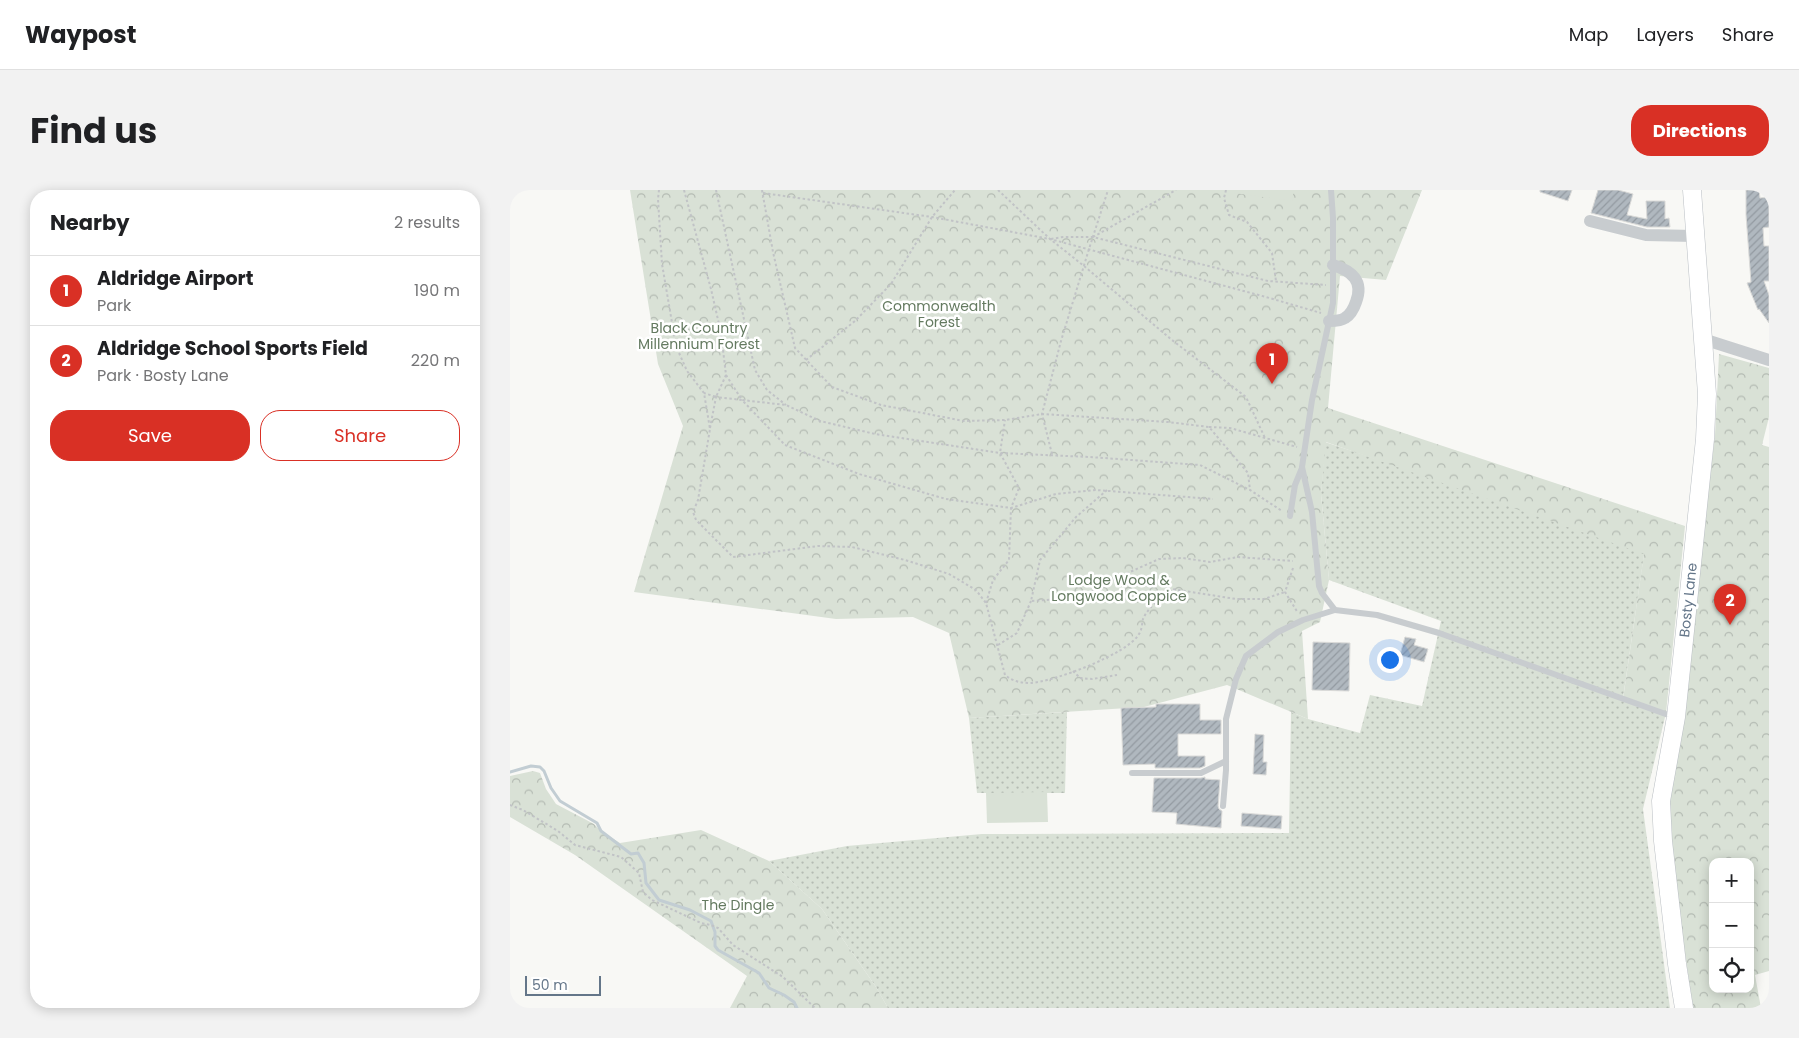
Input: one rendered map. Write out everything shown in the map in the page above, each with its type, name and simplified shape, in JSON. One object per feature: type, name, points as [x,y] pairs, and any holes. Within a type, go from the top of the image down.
[{"type":"main road","name":"Bosty Lane","points":[[1684,1008],[1663,841],[1661,801],[1676,717],[1705,439],[1704,339],[1694,236],[1692,190]]},
{"type":"street","points":[[1590,221],[1646,235],[1694,236]]},
{"type":"street","points":[[1330,319],[1344,319],[1354,308],[1360,288],[1355,277],[1345,268],[1333,265]]},
{"type":"street","points":[[1704,339],[1769,360]]},
{"type":"lane","points":[[1290,516],[1295,485],[1302,467],[1312,400],[1333,302],[1331,190]]},
{"type":"lane","points":[[1302,467],[1312,512],[1319,586],[1335,610]]},
{"type":"lane","points":[[1223,806],[1226,719],[1236,679],[1246,656],[1278,632],[1303,620],[1335,610],[1377,615],[1439,633],[1676,717]]},
{"type":"lane","points":[[1132,773],[1201,773],[1226,761]]},
{"type":"path","points":[[659,190],[662,264],[676,346],[688,371],[704,393],[710,430]]},
{"type":"path","points":[[684,190],[721,333],[726,375],[742,400],[785,445],[859,474],[946,499],[1011,508],[1056,494],[1107,490],[1213,499]]},
{"type":"path","points":[[716,190],[755,370],[767,390],[786,405],[820,421],[875,434],[1000,453],[1200,465],[1250,490],[1290,516]]},
{"type":"path","points":[[806,360],[855,321],[891,284],[932,217],[955,190]]},
{"type":"path","points":[[998,190],[1050,239],[1172,340],[1246,397],[1265,438]]},
{"type":"path","points":[[1052,455],[1042,414],[1061,341],[1108,190]]},
{"type":"path","points":[[1093,237],[1176,190]]},
{"type":"path","points":[[1226,190],[1224,198],[1229,215],[1247,222],[1272,253],[1276,282]]},
{"type":"path","points":[[1304,449],[1230,428],[1168,422],[1042,414],[1005,420],[964,421],[882,405],[832,387],[796,348],[773,252],[762,191],[932,217],[1050,239],[1266,297],[1330,319]]},
{"type":"path","points":[[1050,239],[1093,237],[1268,281],[1333,285]]},
{"type":"path","points":[[726,375],[716,397],[698,500],[693,512],[696,520],[733,557],[818,546],[852,547],[905,560],[949,574],[976,590],[986,603],[1004,676],[1014,681],[1030,683],[1086,668],[1124,648],[1139,634],[1144,617],[1164,594],[1172,589],[1236,599],[1264,599],[1285,592]]},
{"type":"path","points":[[704,393],[716,397],[786,405]]},
{"type":"path","points":[[986,603],[993,580],[1009,560],[1011,508],[1019,488],[1000,453],[1005,420]]},
{"type":"path","points":[[1210,427],[1248,473],[1250,490]]},
{"type":"path","points":[[996,646],[1017,633],[1030,601],[1040,560],[1076,517],[1107,490]]},
{"type":"path","points":[[1030,601],[1062,599],[1093,591],[1158,559],[1183,558],[1210,562],[1238,557],[1293,561]]},
{"type":"path","points":[[1285,592],[1293,568]]},
{"type":"path","points":[[1285,592],[1303,620]]},
{"type":"path","points":[[1073,671],[1080,678],[1116,675]]},
{"type":"path","points":[[510,805],[523,810],[558,831],[574,844],[621,857],[639,873],[643,892],[652,900],[701,923],[711,924],[718,928],[733,946],[783,977],[815,1008]]},
{"type":"green space","points":[[630,190],[1422,190],[1386,280],[1340,276],[1328,408],[1685,526],[1666,713],[1623,699],[1644,554],[1326,442],[1321,494],[1329,580],[1320,622],[1302,631],[1308,719],[1227,685],[1144,707],[969,718],[949,633],[913,617],[836,619],[634,592],[683,426],[658,364]]},
{"type":"green space","points":[[1235,190],[1294,190],[1292,201],[1234,193]]},
{"type":"green space","points":[[1719,354],[1769,368],[1769,417],[1762,445],[1769,447],[1769,971],[1755,975],[1761,1008],[1693,1008],[1674,880],[1670,802],[1715,435]]},
{"type":"green space","points":[[1325,442],[1645,548],[1623,698],[1666,713],[1643,809],[1670,1008],[888,1008],[876,987],[822,909],[769,861],[847,846],[982,834],[1289,833],[1291,712],[1308,719],[1360,733],[1370,695],[1422,706],[1441,621],[1329,580],[1321,494]]},
{"type":"green space","points":[[1067,712],[1065,793],[977,793],[969,718]]},
{"type":"green space","name":"The Dingle","points":[[533,771],[540,773],[546,789],[556,804],[594,824],[601,831],[620,843],[701,830],[769,861],[822,909],[876,987],[888,1008],[730,1008],[747,976],[575,855],[510,817],[510,776]]},
{"type":"green space","points":[[1047,792],[1048,822],[987,823],[986,793]]},
{"type":"building","points":[[1540,190],[1572,190],[1568,201],[1540,192]]},
{"type":"building","points":[[1598,190],[1618,190],[1633,194],[1627,215],[1647,219],[1646,201],[1665,201],[1665,219],[1669,218],[1670,227],[1647,227],[1591,213]]},
{"type":"building","points":[[1746,190],[1759,190],[1760,198],[1769,197],[1769,227],[1763,228],[1764,246],[1769,246],[1769,281],[1764,281],[1769,295],[1769,323],[1758,310],[1747,283],[1751,282]]},
{"type":"building","points":[[1405,637],[1416,639],[1414,645],[1428,649],[1424,662],[1400,655]]},
{"type":"building","points":[[1313,642],[1350,643],[1349,691],[1312,690]]},
{"type":"building","points":[[1156,704],[1200,704],[1200,720],[1221,720],[1221,734],[1178,734],[1178,756],[1205,756],[1205,766],[1200,768],[1155,768],[1155,764],[1123,765],[1121,708],[1156,707]]},
{"type":"building","points":[[1255,734],[1264,735],[1263,762],[1267,762],[1266,775],[1253,774]]},
{"type":"building","points":[[1205,777],[1205,779],[1220,780],[1218,806],[1222,811],[1221,828],[1176,824],[1177,813],[1152,812],[1154,778]]},
{"type":"building","points":[[1242,813],[1282,816],[1281,829],[1241,826]]},
{"type":"waterway","points":[[510,772],[531,766],[540,767],[560,801],[597,823],[601,831],[631,854],[638,853],[644,863],[646,883],[659,900],[690,910],[711,921],[715,932],[715,946],[718,950],[759,973],[769,988],[794,1002],[797,1008]]},
{"type":"place","name":"Aldridge Airport","points":[[1272,384]]},
{"type":"place","name":"Aldridge School Sports Field","points":[[1730,625]]},
{"type":"park label","name":"Commonwealth Forest","points":[[939,314]]},
{"type":"park label","name":"Black Country Millennium Forest","points":[[699,336]]},
{"type":"park label","name":"Lodge Wood & Longwood Coppice","points":[[1119,588]]}]
